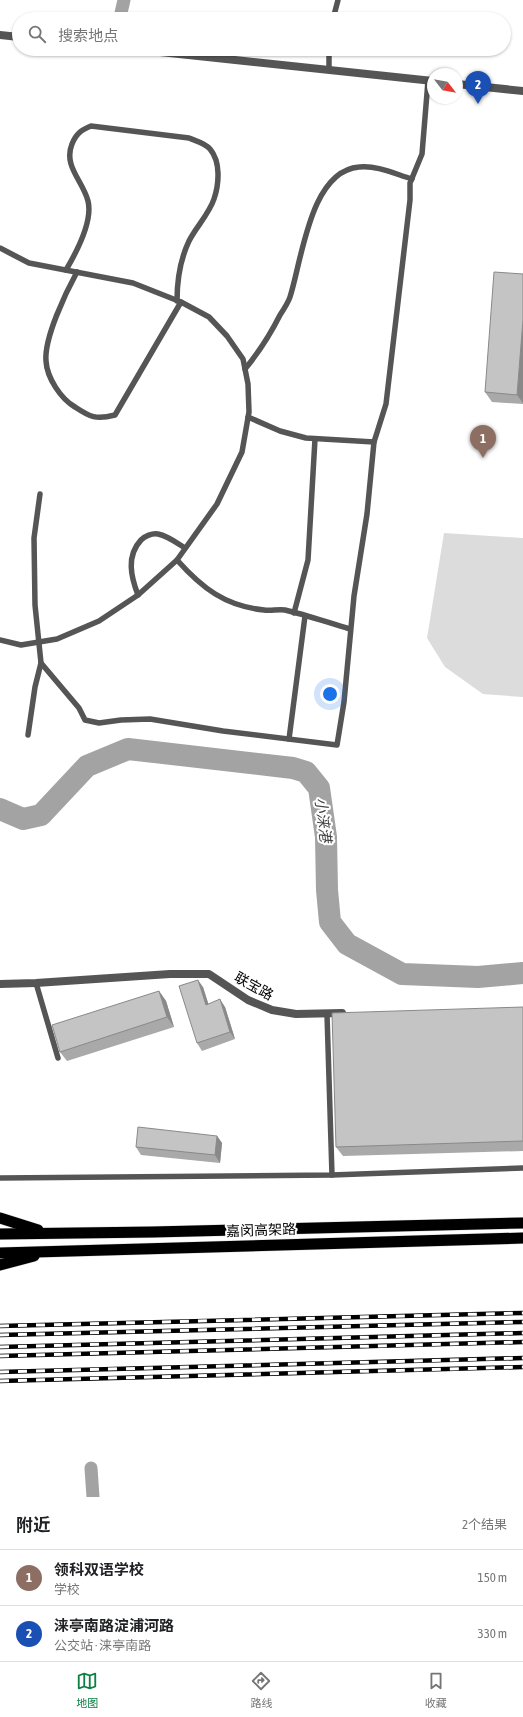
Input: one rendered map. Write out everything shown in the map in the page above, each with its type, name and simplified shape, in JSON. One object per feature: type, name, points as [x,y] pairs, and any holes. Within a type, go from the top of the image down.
[{"type":"highway","points":[[0,1218],[48,1234]]},
{"type":"highway","name":"嘉闵高架路","points":[[0,1234],[523,1223]]},
{"type":"highway","name":"嘉闵高架路","points":[[0,1253],[523,1238]]},
{"type":"highway","points":[[0,1265],[53,1252]]},
{"type":"street","points":[[0,35],[12,36]]},
{"type":"street","points":[[198,56],[427,81]]},
{"type":"street","points":[[463,85],[523,91]]},
{"type":"street","name":"联宝路","points":[[0,984],[170,974],[209,974],[248,1000],[272,1010],[296,1014],[351,1013]]},
{"type":"lane","points":[[335,12],[338,0]]},
{"type":"lane","points":[[329,70],[330,56]]},
{"type":"lane","points":[[41,663],[79,708],[85,720],[99,723],[120,720],[150,719],[223,731],[337,745],[344,702],[350,629],[368,514],[374,442],[386,404],[412,179],[422,154],[427,104]]},
{"type":"lane","points":[[66,270],[79,246],[86,227],[88,201],[70,165],[69,151],[80,131],[91,126],[189,138],[210,149],[217,160],[217,176],[214,199],[188,242],[177,280],[179,302],[115,415],[102,418],[89,416],[67,403],[57,388],[46,361],[48,345],[57,314],[66,292],[77,272]]},
{"type":"lane","points":[[245,369],[262,348],[290,298],[318,199],[332,179],[342,171],[359,167],[383,170],[412,179]]},
{"type":"lane","points":[[0,248],[29,263],[133,283],[179,302],[209,317],[227,336],[243,359],[248,384],[248,417],[242,452],[217,504],[177,560],[138,595],[99,621],[57,640],[20,645],[0,640]]},
{"type":"lane","points":[[248,417],[280,431],[315,439],[374,442]]},
{"type":"lane","points":[[294,613],[308,560],[315,439]]},
{"type":"lane","points":[[28,735],[35,688],[41,663],[38,642],[34,538],[40,494]]},
{"type":"lane","points":[[138,595],[132,579],[131,563],[135,546],[145,536],[157,534],[171,539],[185,548]]},
{"type":"lane","points":[[177,560],[195,581],[216,596],[241,606],[265,610],[284,610],[350,629]]},
{"type":"lane","points":[[289,738],[305,616]]},
{"type":"lane","points":[[36,983],[58,1058]]},
{"type":"lane","points":[[327,1014],[332,1175]]},
{"type":"lane","points":[[0,1178],[332,1175],[523,1168]]},
{"type":"shaded area","points":[[444,533],[523,538],[523,697],[483,694],[445,667],[427,638]]},
{"type":"building","points":[[494,272],[523,274],[523,320],[517,395],[485,392]]},
{"type":"building","points":[[198,980],[206,1005],[220,999],[230,1032],[197,1043],[179,986]]},
{"type":"building","points":[[159,991],[167,1017],[60,1052],[52,1025]]},
{"type":"building","points":[[523,1007],[523,1141],[336,1147],[332,1013]]},
{"type":"building","points":[[138,1127],[217,1136],[215,1155],[136,1147]]},
{"type":"waterway","points":[[121,12],[124,0]]},
{"type":"waterway","name":"小涞港","points":[[0,809],[23,819],[41,815],[87,766],[128,749],[293,768],[306,772],[319,788],[326,837],[327,890],[330,922],[347,944],[402,974],[478,977],[523,973]]},
{"type":"waterway","points":[[91,1468],[93,1497]]},
{"type":"railway","points":[[0,1326],[523,1313]]},
{"type":"railway","points":[[0,1335],[523,1322]]},
{"type":"railway","points":[[0,1347],[523,1333]]},
{"type":"railway","points":[[0,1356],[523,1342]]},
{"type":"railway","points":[[0,1372],[523,1358]]},
{"type":"railway","points":[[0,1381],[523,1367]]},
{"type":"place","name":"涞亭南路淀浦河路","points":[[478,104]]},
{"type":"place","name":"领科双语学校","points":[[483,458]]}]
